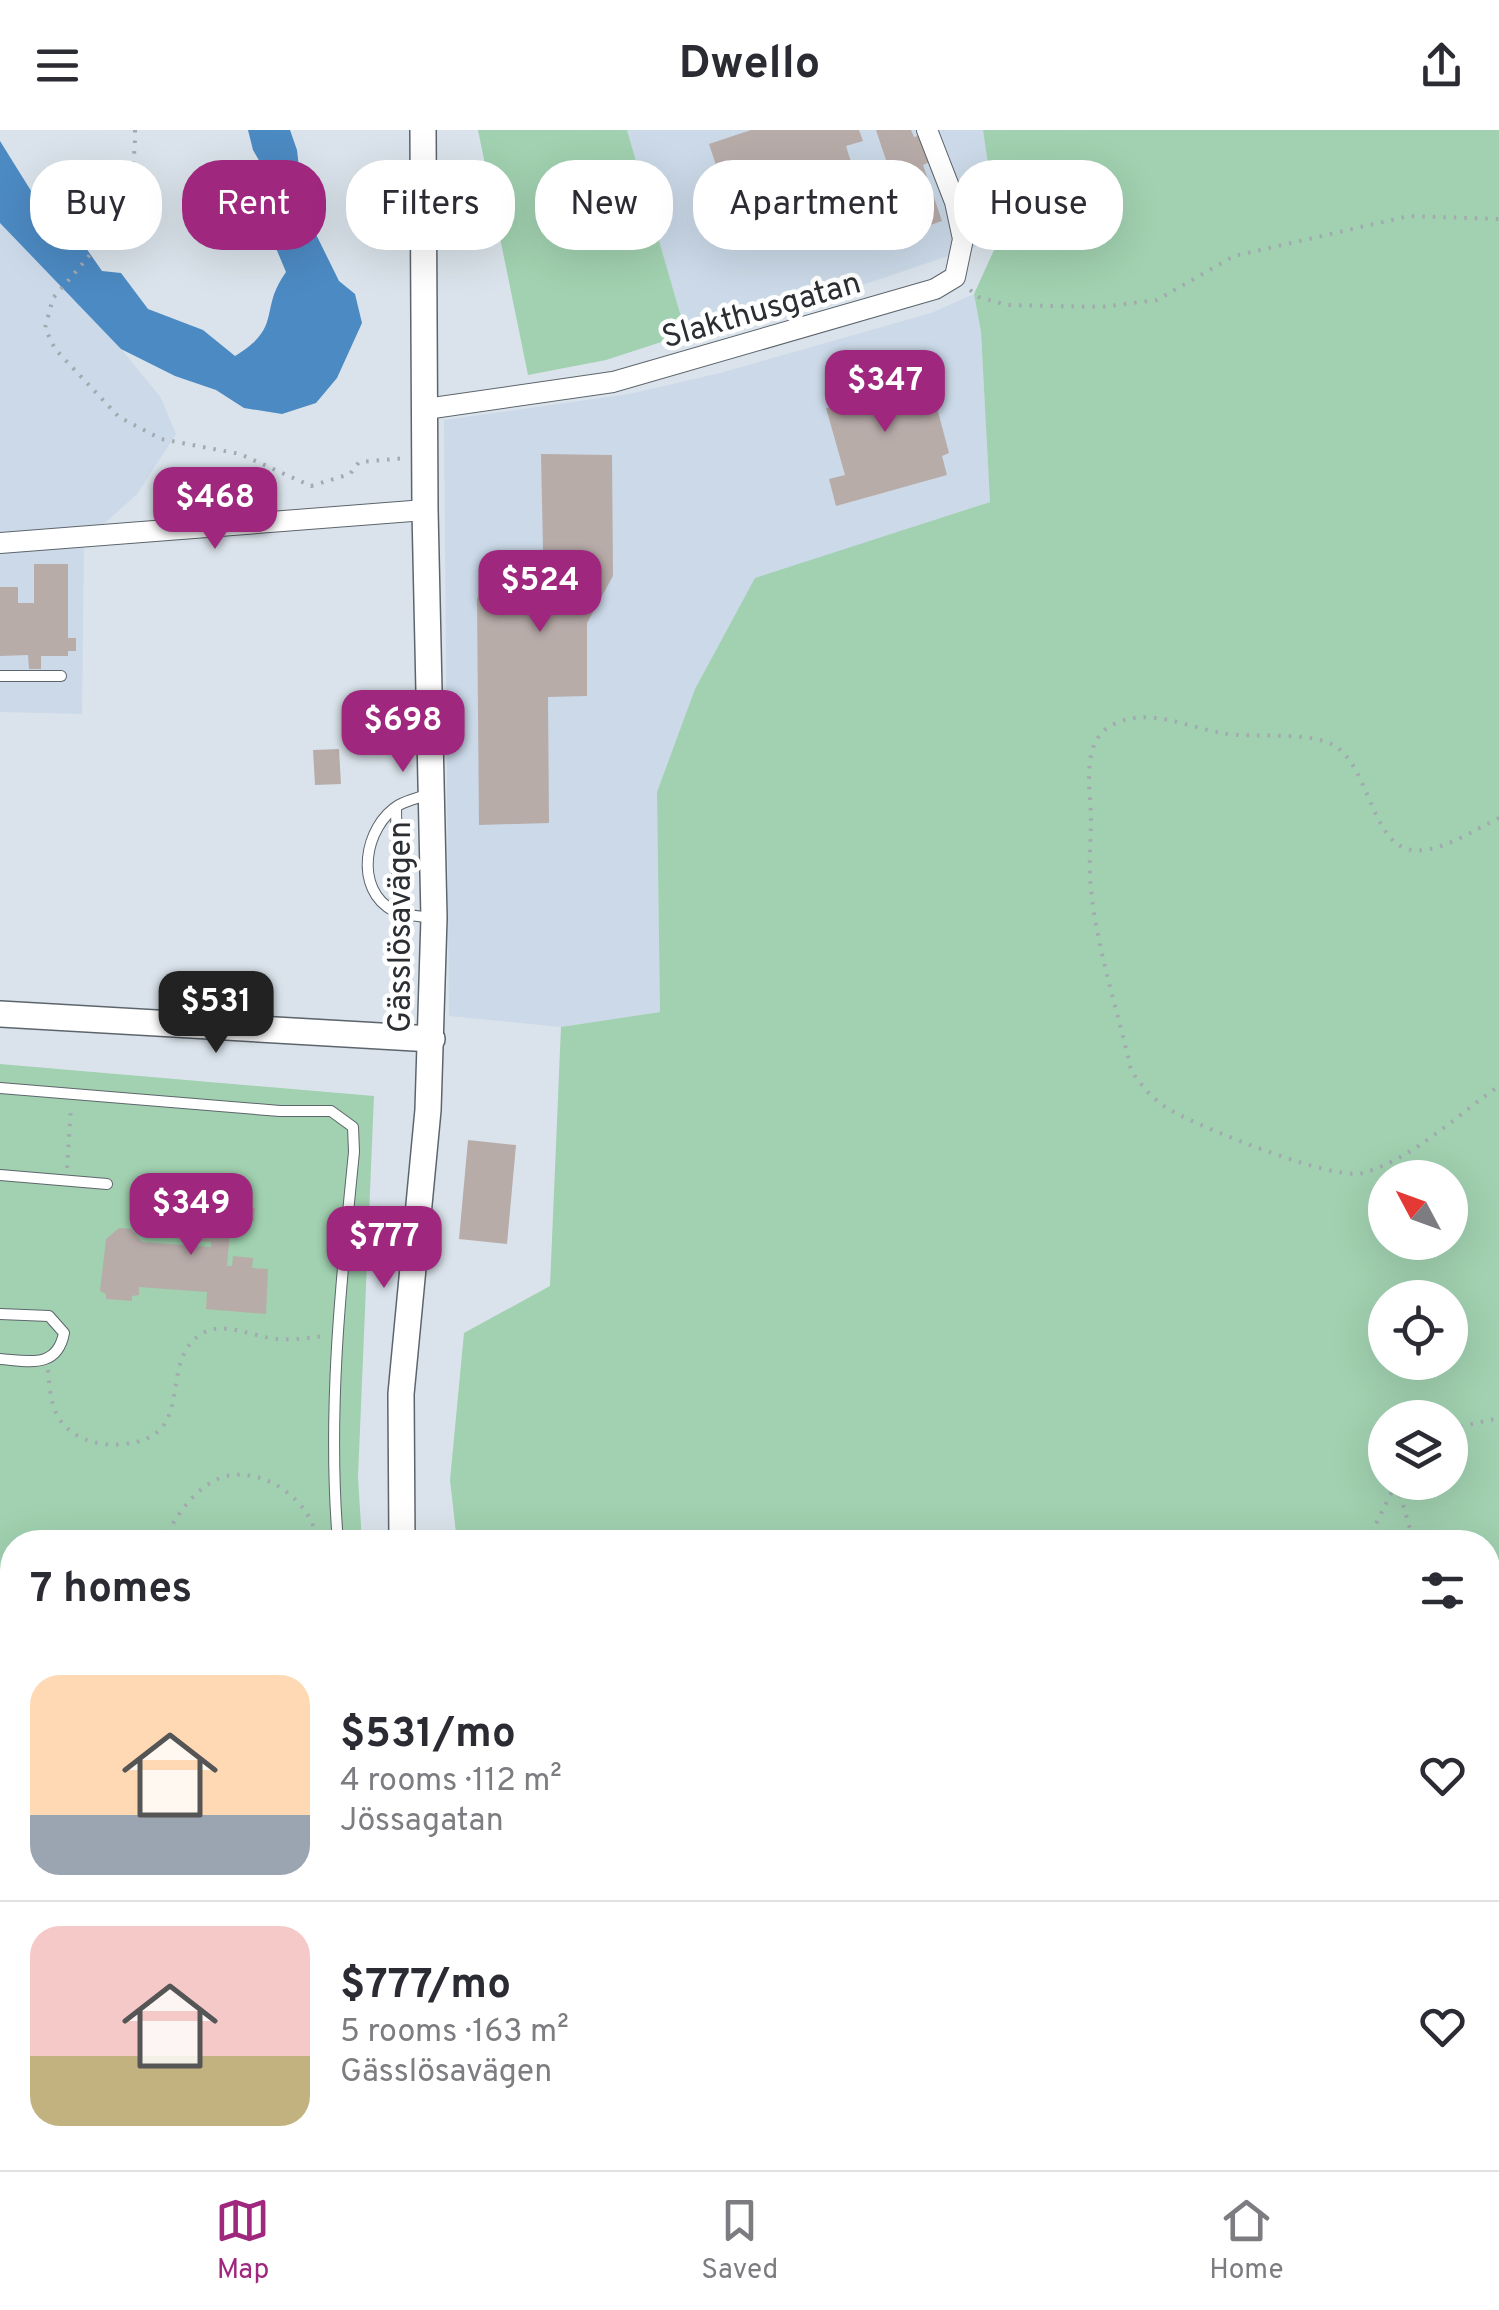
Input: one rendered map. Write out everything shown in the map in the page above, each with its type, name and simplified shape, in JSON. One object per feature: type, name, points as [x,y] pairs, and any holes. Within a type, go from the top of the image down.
[{"type":"street","points":[[927,130],[955,202],[963,240],[955,277]]},
{"type":"street","name":"Gässlösavägen","points":[[402,1530],[401,1394],[421,1205],[432,1040],[425,131]]},
{"type":"street","name":"Slakthusgatan","points":[[426,409],[613,382],[881,307],[936,288],[955,277]]},
{"type":"street","points":[[0,543],[425,510]]},
{"type":"street","points":[[0,1014],[432,1040]]},
{"type":"lane","points":[[0,676],[61,676]]},
{"type":"lane","points":[[432,793],[396,806],[371,840],[366,872],[376,896],[398,912],[434,918]]},
{"type":"lane","points":[[396,806],[398,912]]},
{"type":"lane","points":[[0,1088],[280,1112],[331,1111],[353,1126],[332,1462],[337,1530]]},
{"type":"lane","points":[[0,1175],[107,1184]]},
{"type":"lane","points":[[0,1314],[36,1314],[59,1323],[64,1334],[62,1349],[48,1360],[0,1358]]},
{"type":"path","points":[[135,130],[135,167],[113,227],[48,309],[45,328],[55,349],[119,418],[161,439],[240,454],[311,486],[350,474],[359,462],[411,458]]},
{"type":"path","points":[[955,277],[979,297],[1007,306],[1100,307],[1157,300],[1234,256],[1409,216],[1499,219]]},
{"type":"path","points":[[1499,818],[1436,846],[1408,849],[1388,837],[1352,764],[1336,747],[1316,740],[1221,733],[1180,721],[1146,717],[1110,726],[1095,742],[1089,768],[1090,878],[1131,1070],[1144,1091],[1174,1112],[1285,1158],[1321,1170],[1360,1174],[1406,1154],[1499,1086]]},
{"type":"path","points":[[66,1181],[72,1092]]},
{"type":"path","points":[[48,1360],[52,1403],[64,1426],[80,1438],[97,1443],[129,1444],[146,1440],[165,1423],[174,1409],[185,1352],[204,1332],[216,1328],[296,1339],[338,1333]]},
{"type":"path","points":[[1468,1425],[1499,1418]]},
{"type":"path","points":[[171,1530],[196,1494],[227,1476],[266,1479],[293,1498],[311,1518],[314,1530]]},
{"type":"path","points":[[1373,1530],[1387,1500]]},
{"type":"path","points":[[1401,1500],[1410,1530]]},
{"type":"shaded area","points":[[627,130],[983,130],[987,160],[954,160],[954,250],[966,250],[723,332],[686,334],[662,250],[673,250],[673,160],[636,160]]},
{"type":"shaded area","points":[[0,223],[121,349],[161,398],[176,434],[137,494],[84,542],[82,714],[0,712]]},
{"type":"shaded area","points":[[974,294],[981,332],[990,502],[755,579],[695,689],[657,792],[660,1012],[561,1027],[449,1016],[444,420],[629,394],[720,373],[931,313]]},
{"type":"green space","points":[[478,130],[627,130],[636,160],[535,160],[535,250],[662,250],[686,334],[606,360],[528,375],[502,250],[515,250],[515,160],[484,160]]},
{"type":"green space","points":[[983,130],[1499,130],[1499,1530],[456,1530],[450,1480],[464,1333],[550,1286],[561,1027],[660,1012],[657,792],[695,689],[755,578],[990,502],[981,332],[974,294],[994,250],[1123,250],[1123,160],[987,160]]},
{"type":"green space","points":[[0,1064],[374,1096],[358,1477],[361,1530],[0,1530]]},
{"type":"water","points":[[248,130],[290,130],[298,160],[259,160]]},
{"type":"water","points":[[0,141],[30,189],[30,250],[87,250],[102,271],[121,273],[148,309],[203,330],[235,356],[260,336],[286,272],[277,250],[324,250],[339,281],[355,294],[362,323],[337,378],[316,403],[282,414],[244,408],[216,390],[175,376],[121,349],[0,223]]},
{"type":"building","points":[[751,130],[859,130],[863,141],[846,146],[850,160],[714,160],[709,144]]},
{"type":"building","points":[[876,130],[911,130],[914,137],[921,135],[929,160],[886,160]]},
{"type":"building","points":[[934,197],[942,221],[934,224]]},
{"type":"building","points":[[916,363],[924,391],[932,389],[949,453],[942,456],[947,475],[836,506],[829,479],[845,475],[826,408],[831,407],[826,391]]},
{"type":"building","points":[[541,454],[612,455],[613,576],[587,623],[587,696],[548,697],[549,823],[479,825],[477,599],[504,550],[543,550]]},
{"type":"building","points":[[34,564],[68,564],[68,638],[76,638],[76,651],[68,651],[68,656],[41,656],[41,669],[29,669],[28,655],[0,656],[0,587],[18,587],[18,603],[34,603]]},
{"type":"building","points":[[339,749],[341,784],[315,785],[313,750]]},
{"type":"building","points":[[468,1140],[516,1145],[507,1244],[459,1239]]},
{"type":"building","points":[[197,1175],[235,1179],[232,1206],[255,1208],[254,1221],[231,1220],[227,1266],[232,1266],[233,1256],[253,1258],[252,1268],[268,1269],[266,1314],[206,1309],[207,1292],[139,1287],[139,1295],[132,1296],[132,1301],[106,1299],[100,1291],[106,1239],[119,1228],[131,1229],[142,1242],[211,1247],[211,1242],[198,1241],[201,1198],[196,1197]]}]
